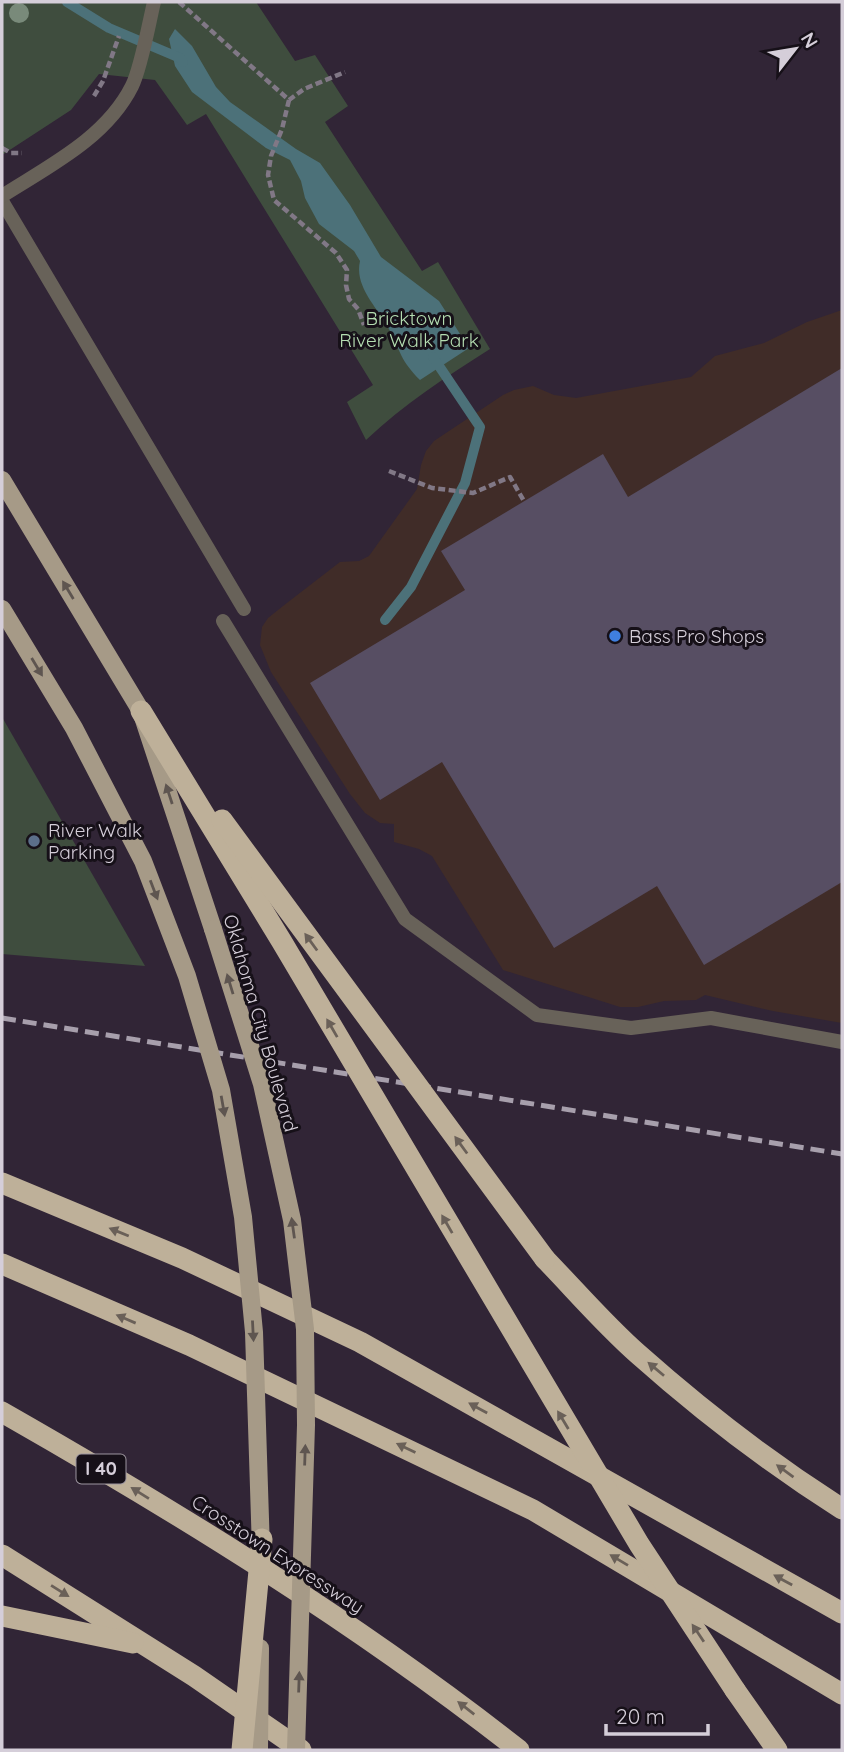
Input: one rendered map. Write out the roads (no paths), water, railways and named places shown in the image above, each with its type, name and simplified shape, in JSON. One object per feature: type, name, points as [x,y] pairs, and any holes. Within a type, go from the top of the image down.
[{"type":"highway","points":[[141,711],[545,1259],[636,1353],[708,1413],[791,1476],[842,1509]]},
{"type":"highway","points":[[141,711],[282,942],[624,1520],[777,1750]]},
{"type":"highway","points":[[2,1183],[182,1258],[360,1342],[842,1613]]},
{"type":"highway","points":[[2,1264],[189,1345],[534,1510],[842,1694]]},
{"type":"highway","name":"Crosstown Expressway","points":[[2,1412],[89,1462],[341,1620],[454,1699],[519,1750]]},
{"type":"highway","points":[[242,1750],[262,1539]]},
{"type":"highway","points":[[2,1555],[194,1676],[298,1750]]},
{"type":"highway","points":[[2,1616],[146,1645]]},
{"type":"main road","name":"Oklahoma City Boulevard","points":[[2,480],[141,711],[262,1084],[292,1220],[305,1329],[306,1425],[298,1750]]},
{"type":"main road","points":[[2,608],[75,728],[143,861],[187,976],[220,1090],[243,1217],[254,1332],[262,1539],[259,1750]]},
{"type":"street","points":[[2,195],[63,158],[105,124],[133,85],[153,4]]},
{"type":"street","points":[[2,201],[244,609]]},
{"type":"street","points":[[223,621],[405,919],[537,1015],[631,1028],[711,1018],[842,1042]]},
{"type":"waterway","points":[[67,2],[109,28],[180,58],[183,62]]},
{"type":"waterway","points":[[385,620],[411,587],[465,483],[480,427],[433,357]]},
{"type":"railway","points":[[2,1018],[842,1154]]},
{"type":"place","name":"Bass Pro Shops","points":[[615,636]]},
{"type":"place","name":"River Walk Parking","points":[[34,841]]},
{"type":"park label","name":"Bricktown River Walk Park","points":[[409,329]]}]
